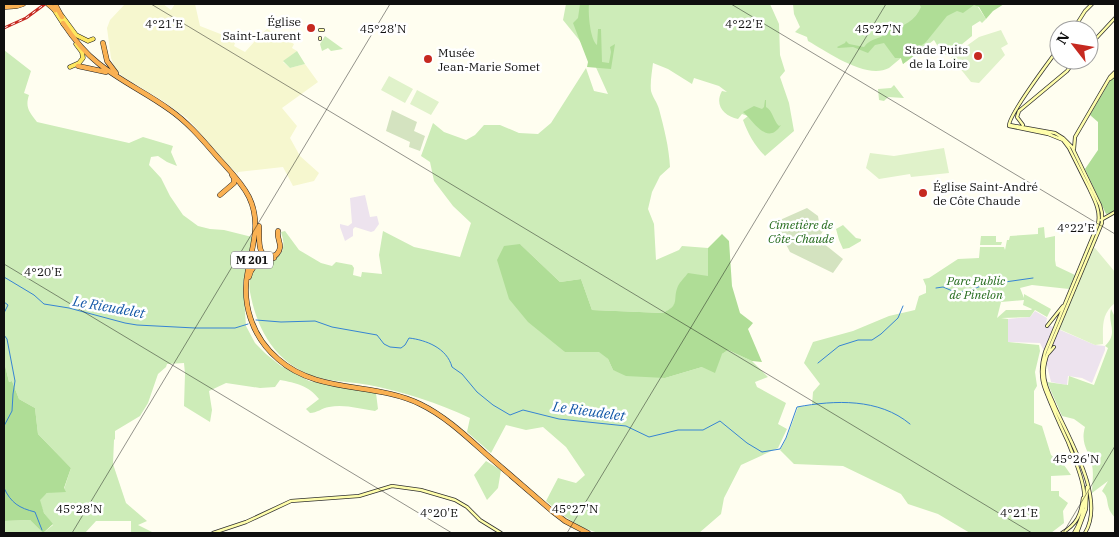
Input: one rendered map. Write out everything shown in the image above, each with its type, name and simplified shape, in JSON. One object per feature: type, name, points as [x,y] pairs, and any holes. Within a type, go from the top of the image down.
[{"type":"highway","points":[[4,6],[23,4]]},
{"type":"highway","points":[[52,4],[55,10]]},
{"type":"highway","points":[[52,4],[62,16]]},
{"type":"highway","name":"M 201","points":[[66,24],[75,39],[105,69],[180,118],[221,160],[248,195],[255,216],[256,229],[248,271],[247,305],[254,328],[268,349],[288,367],[311,379],[390,393],[432,409]]},
{"type":"highway","name":"M 201","points":[[66,24],[92,57],[119,77],[171,108],[191,126],[241,182],[253,203],[257,224],[256,242],[249,271],[250,310],[257,329],[271,350],[287,365],[310,377],[384,390],[416,400],[432,409],[462,432],[552,511],[565,521],[588,533]]},
{"type":"highway","points":[[102,43],[107,61],[114,72],[149,94]]},
{"type":"highway","points":[[78,66],[103,70],[126,82]]},
{"type":"highway","points":[[221,160],[234,178],[232,186],[222,196],[237,185],[241,186],[248,195]]},
{"type":"highway","points":[[241,182],[253,201],[258,221],[260,248],[264,255],[273,256],[278,252],[281,245],[278,233]]},
{"type":"highway","points":[[272,234],[278,233]]},
{"type":"highway","points":[[248,286],[250,274],[254,266],[260,261],[276,257],[281,252],[283,244],[278,233]]},
{"type":"highway","name":"M 201","points":[[441,415],[557,513],[592,533]]},
{"type":"main road","points":[[1079,20],[1092,4]]},
{"type":"main road","name":"M 201","points":[[55,10],[66,24]]},
{"type":"main road","name":"M 201","points":[[62,16],[66,24]]},
{"type":"main road","points":[[1099,35],[1115,18]]},
{"type":"main road","points":[[66,24],[76,35],[83,39],[88,41],[93,39]]},
{"type":"main road","points":[[66,24],[83,56],[79,63],[70,67]]},
{"type":"main road","points":[[1009,125],[1021,102],[1049,62]]},
{"type":"main road","points":[[1024,126],[1017,116],[1019,111],[1067,70]]},
{"type":"main road","points":[[1068,141],[1075,137],[1115,73]]},
{"type":"main road","points":[[1009,125],[1024,126],[1055,133],[1068,141],[1100,205],[1101,218],[1099,224],[1065,303],[1046,354],[1043,372],[1046,385],[1086,478],[1091,501],[1090,518],[1085,533]]},
{"type":"main road","points":[[1009,125],[1053,135],[1062,140],[1069,148],[1099,207]]},
{"type":"main road","points":[[1075,137],[1075,153]]},
{"type":"main road","points":[[1068,141],[1069,148]]},
{"type":"main road","points":[[1088,186],[1098,207],[1099,224]]},
{"type":"main road","points":[[1092,189],[1101,218],[1092,243]]},
{"type":"main road","points":[[1101,218],[1115,212]]},
{"type":"main road","points":[[1075,533],[1082,516],[1085,494],[1080,470],[1043,385],[1041,366],[1084,261]]},
{"type":"main road","points":[[1047,326],[1065,303]]},
{"type":"main road","points":[[1043,345],[1046,354]]},
{"type":"main road","points":[[1046,354],[1054,347]]},
{"type":"main road","points":[[1083,520],[1087,502],[1086,478]]},
{"type":"main road","points":[[213,533],[246,522],[298,500],[359,496],[392,486],[417,489],[455,500],[467,507],[480,520],[501,533]]},
{"type":"main road","points":[[1062,533],[1072,527],[1079,518],[1085,494]]},
{"type":"main road","points":[[1075,533],[1087,516],[1090,518]]},
{"type":"shaded area","points":[[365,195],[370,217],[377,216],[379,224],[371,232],[355,227],[353,229],[353,236],[345,241],[340,224],[348,226],[352,223],[350,198]]},
{"type":"shaded area","points":[[1035,311],[1047,318],[1046,324],[1095,345],[1105,346],[1092,383],[1082,378],[1068,376],[1067,385],[1051,382],[1040,343],[1008,342],[1008,319],[1030,317]]},
{"type":"green space","points":[[125,4],[163,4],[171,10],[175,4],[195,4],[200,26],[223,35],[235,43],[234,46],[245,52],[256,38],[267,29],[294,44],[292,48],[297,51],[283,62],[290,68],[305,64],[318,82],[282,108],[297,126],[290,138],[300,156],[319,173],[314,181],[293,186],[283,167],[238,172],[238,174],[188,119],[122,76],[114,66],[111,58],[107,28],[110,20]]},
{"type":"green space","points":[[566,4],[770,4],[779,24],[780,55],[785,71],[780,77],[789,103],[794,131],[765,156],[755,144],[745,125],[743,120],[748,116],[742,114],[738,119],[733,118],[722,109],[719,101],[720,96],[722,91],[727,92],[719,86],[694,78],[692,84],[668,69],[653,63],[651,91],[663,123],[670,167],[660,176],[652,192],[648,209],[654,224],[656,260],[679,250],[682,246],[708,248],[708,276],[678,287],[677,300],[671,308],[663,313],[592,310],[581,279],[560,282],[520,244],[565,352],[599,351],[608,359],[613,370],[665,378],[702,367],[728,350],[752,361],[768,377],[755,382],[757,387],[786,403],[778,424],[787,429],[778,448],[741,465],[724,498],[721,514],[699,533],[598,533],[581,527],[546,501],[558,478],[576,483],[585,475],[566,447],[543,427],[526,430],[506,425],[491,453],[467,432],[470,418],[433,403],[395,391],[369,385],[324,379],[295,367],[283,358],[265,336],[254,308],[249,288],[253,271],[261,262],[279,256],[283,250],[281,232],[285,231],[299,250],[321,263],[332,266],[336,262],[352,265],[354,268],[353,275],[361,277],[362,272],[382,274],[379,255],[383,231],[414,247],[460,257],[471,223],[453,206],[434,181],[430,162],[421,156],[433,123],[444,132],[466,140],[475,135],[484,125],[500,125],[519,133],[538,134],[551,123],[586,68],[594,91],[608,94],[589,52],[563,20]]},
{"type":"green space","points":[[580,4],[589,4],[591,32],[597,45],[598,29],[601,29],[602,62],[609,63],[610,47],[615,44],[611,69],[587,67],[588,62],[573,23],[578,18]]},
{"type":"green space","points":[[793,4],[976,4],[986,19],[982,23],[980,21],[972,26],[972,36],[950,54],[943,55],[934,40],[903,64],[901,58],[889,68],[880,71],[859,68],[836,58],[808,41],[807,37],[795,32],[800,27],[794,14]]},
{"type":"green space","points":[[919,4],[1004,4],[993,11],[986,19],[979,7],[974,5],[963,13],[957,11],[947,16],[926,42],[918,48],[919,52],[903,64],[901,58],[895,58],[884,43],[875,45],[868,53],[853,47],[837,47],[846,41],[849,44],[864,47],[890,30],[904,25],[916,16],[921,7]]},
{"type":"green space","name":"Stade Puits de la Loire","points":[[1001,30],[1008,44],[1001,48],[1005,55],[979,83],[971,82],[951,57],[979,37]]},
{"type":"green space","points":[[325,36],[343,49],[331,51],[328,48],[322,51],[320,44]]},
{"type":"green space","points":[[4,50],[31,71],[24,93],[29,95],[28,109],[37,122],[129,143],[143,137],[173,146],[171,152],[177,166],[158,156],[151,157],[149,165],[161,178],[183,215],[198,226],[252,237],[243,284],[246,326],[255,343],[281,366],[309,381],[376,393],[378,409],[375,411],[335,406],[310,413],[306,409],[319,399],[301,385],[280,380],[275,387],[260,388],[226,383],[209,391],[212,410],[210,422],[184,406],[184,363],[167,364],[158,374],[148,403],[140,416],[115,431],[114,440],[113,464],[126,503],[147,521],[138,525],[154,533],[131,533],[131,521],[96,521],[85,533],[43,533],[53,525],[44,513],[39,500],[47,493],[64,489],[71,468],[38,434],[35,408],[19,399],[12,381],[9,382],[4,361]]},
{"type":"green space","points":[[297,51],[305,64],[290,68],[283,61]]},
{"type":"green space","points":[[389,76],[413,89],[405,103],[381,90]]},
{"type":"green space","points":[[1115,77],[1115,212],[1106,214],[1085,169],[1098,150],[1098,122],[1090,115],[1111,79]]},
{"type":"green space","points":[[894,85],[904,98],[888,97],[884,101],[879,100],[878,89],[891,88]]},
{"type":"green space","points":[[417,90],[439,102],[431,115],[410,104]]},
{"type":"green space","points":[[765,100],[766,107],[777,124],[781,125],[776,131],[771,133],[765,133],[760,130],[743,112],[754,106],[762,109]]},
{"type":"green space","points":[[392,110],[417,122],[414,131],[425,136],[420,151],[409,147],[410,142],[386,131]]},
{"type":"green space","points":[[944,148],[949,173],[911,177],[910,174],[879,179],[866,168],[870,153],[894,156]]},
{"type":"green space","name":"Cimetière de Côte-Chaude","points":[[807,208],[818,216],[820,228],[823,231],[818,239],[843,259],[833,273],[790,252],[781,235],[771,224]]},
{"type":"green space","points":[[843,225],[861,241],[849,248],[843,249],[836,229]]},
{"type":"green space","name":"Parc Public de Pinelon","points":[[1044,227],[1045,238],[1055,236],[1056,266],[1075,275],[1069,289],[1032,285],[1020,288],[1024,298],[1024,294],[1051,309],[1047,317],[1035,310],[1030,317],[1001,318],[1008,319],[1008,342],[1039,345],[1040,351],[1035,372],[1037,386],[1034,391],[1034,423],[1042,426],[1051,455],[1064,465],[1071,475],[1051,476],[1051,491],[1059,491],[1059,496],[1068,503],[1063,511],[1064,523],[1051,533],[970,533],[938,514],[908,504],[901,494],[843,466],[794,464],[780,450],[798,407],[812,405],[813,392],[820,384],[804,363],[813,342],[853,331],[889,316],[915,310],[919,296],[926,293],[923,279],[929,278],[958,259],[979,258],[980,247],[1004,247],[1005,250],[1010,236],[1038,234],[1038,228]],"holes":[[[1024,300],[1023,305],[1032,309],[1006,310],[997,318],[1001,302]]]},
{"type":"green space","points":[[722,234],[729,241],[732,286],[740,313],[753,323],[748,329],[762,362],[752,361],[728,350],[722,354],[715,373],[702,367],[665,378],[626,376],[613,370],[608,359],[599,352],[565,352],[528,322],[509,299],[497,260],[504,246],[520,244],[560,282],[581,279],[592,310],[663,313],[674,304],[678,286],[688,273],[708,276],[708,248]]},
{"type":"green space","points":[[981,236],[996,236],[996,242],[1002,242],[1001,245],[980,245]]},
{"type":"green space","points":[[1095,248],[1115,272],[1115,303],[1110,307],[1105,316],[1103,344],[1095,345],[1059,329],[1092,249]]},
{"type":"green space","points":[[1111,309],[1115,317],[1115,518],[1102,491],[1108,481],[1092,493],[1093,468],[1084,443],[1085,427],[1074,419],[1062,416],[1047,382],[1068,385],[1069,376],[1094,385],[1108,348],[1105,346],[1112,332]]},
{"type":"green space","points":[[4,361],[9,382],[12,381],[19,399],[35,408],[38,434],[71,468],[64,488],[66,492],[47,493],[40,500],[44,513],[53,524],[43,533],[30,520],[4,521]]},
{"type":"green space","points":[[486,461],[501,470],[498,488],[487,500],[474,475]]},
{"type":"green space","points":[[30,520],[43,533],[4,533],[4,521]]},
{"type":"waterway","name":"Le Rieudelet","points":[[4,277],[34,295],[44,304],[69,308],[125,323],[195,328],[235,328],[248,324]]},
{"type":"waterway","points":[[936,288],[943,287],[955,292],[967,291],[984,285],[1033,278]]},
{"type":"waterway","points":[[4,302],[8,305],[4,313]]},
{"type":"waterway","points":[[818,363],[839,346],[858,340],[872,340],[881,334],[898,318],[903,306]]},
{"type":"waterway","name":"Le Rieudelet","points":[[256,320],[281,322],[315,321],[332,327],[377,335],[384,344],[390,347],[401,348],[409,338],[429,343],[446,355],[452,367],[462,374],[477,392],[493,405],[510,415],[523,410],[559,419],[626,426],[649,437],[678,430],[703,430],[720,421],[747,443],[762,452],[780,449],[797,407],[841,402],[871,405],[885,409],[910,424]]},
{"type":"waterway","points":[[4,335],[7,339],[15,381],[12,411],[4,426]]},
{"type":"waterway","points":[[4,488],[16,504],[24,509],[35,512],[42,530]]},
{"type":"tunnel","points":[[1099,225],[1101,216]]},
{"type":"railway","points":[[4,28],[26,18],[45,4]]},
{"type":"place","name":"Église Saint-Laurent","points":[[311,28]]},
{"type":"place","name":"Stade Puits de la Loire","points":[[978,56]]},
{"type":"place","name":"Musée Jean-Marie Somet","points":[[428,59]]},
{"type":"place","name":"Église Saint-André de Côte Chaude","points":[[923,193]]}]
